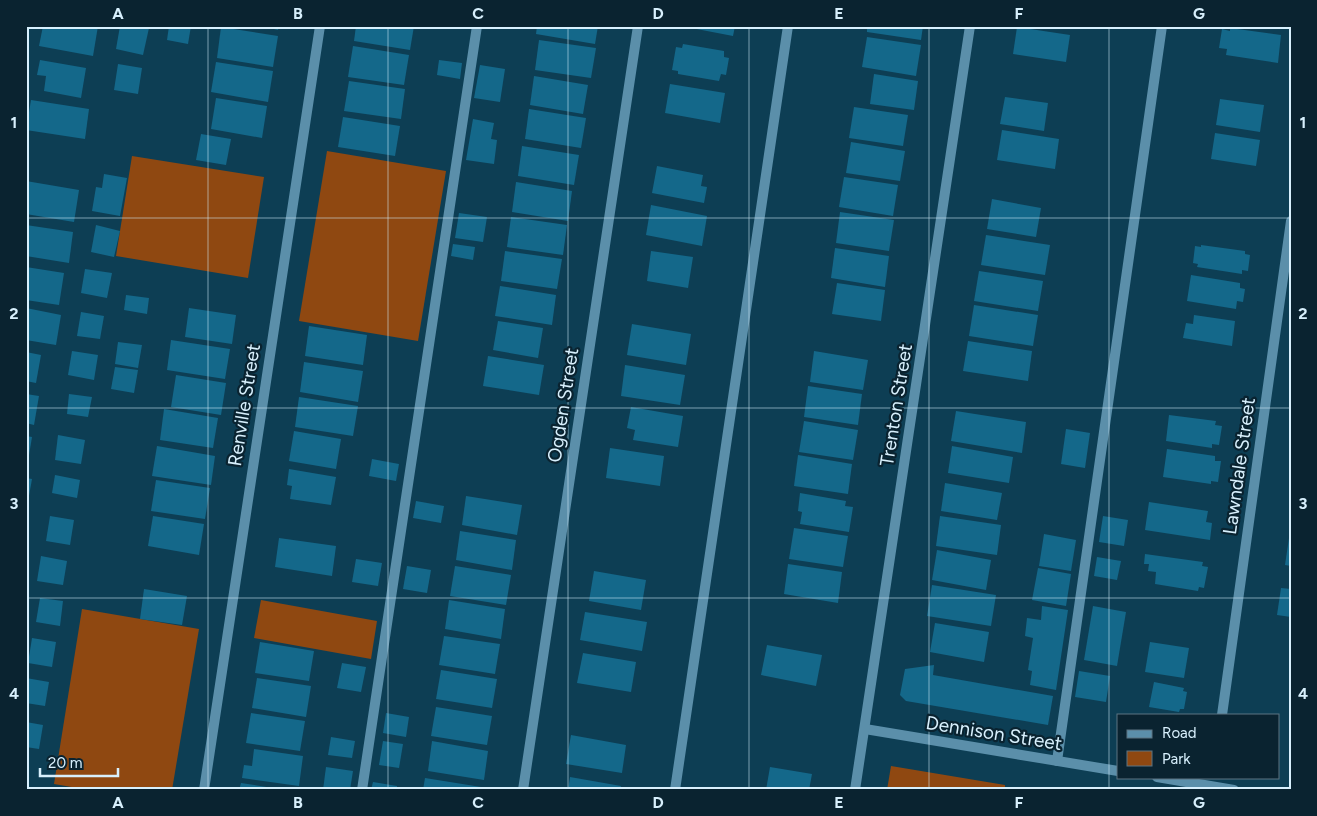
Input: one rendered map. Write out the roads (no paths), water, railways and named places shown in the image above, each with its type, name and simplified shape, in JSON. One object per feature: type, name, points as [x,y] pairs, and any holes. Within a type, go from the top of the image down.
[{"type":"street","name":"Renville Street","points":[[204,790],[320,26]]},
{"type":"street","points":[[362,790],[478,26]]},
{"type":"street","name":"Ogden Street","points":[[523,790],[638,26]]},
{"type":"street","points":[[674,790],[788,26]]},
{"type":"street","name":"Trenton Street","points":[[855,790],[970,26]]},
{"type":"street","points":[[1058,761],[1162,26]]},
{"type":"street","name":"Lawndale Street","points":[[1222,714],[1291,222]]},
{"type":"street","name":"Dennison Street","points":[[864,729],[1117,771]]},
{"type":"street","points":[[1168,778],[1212,782],[1234,790]]}]
